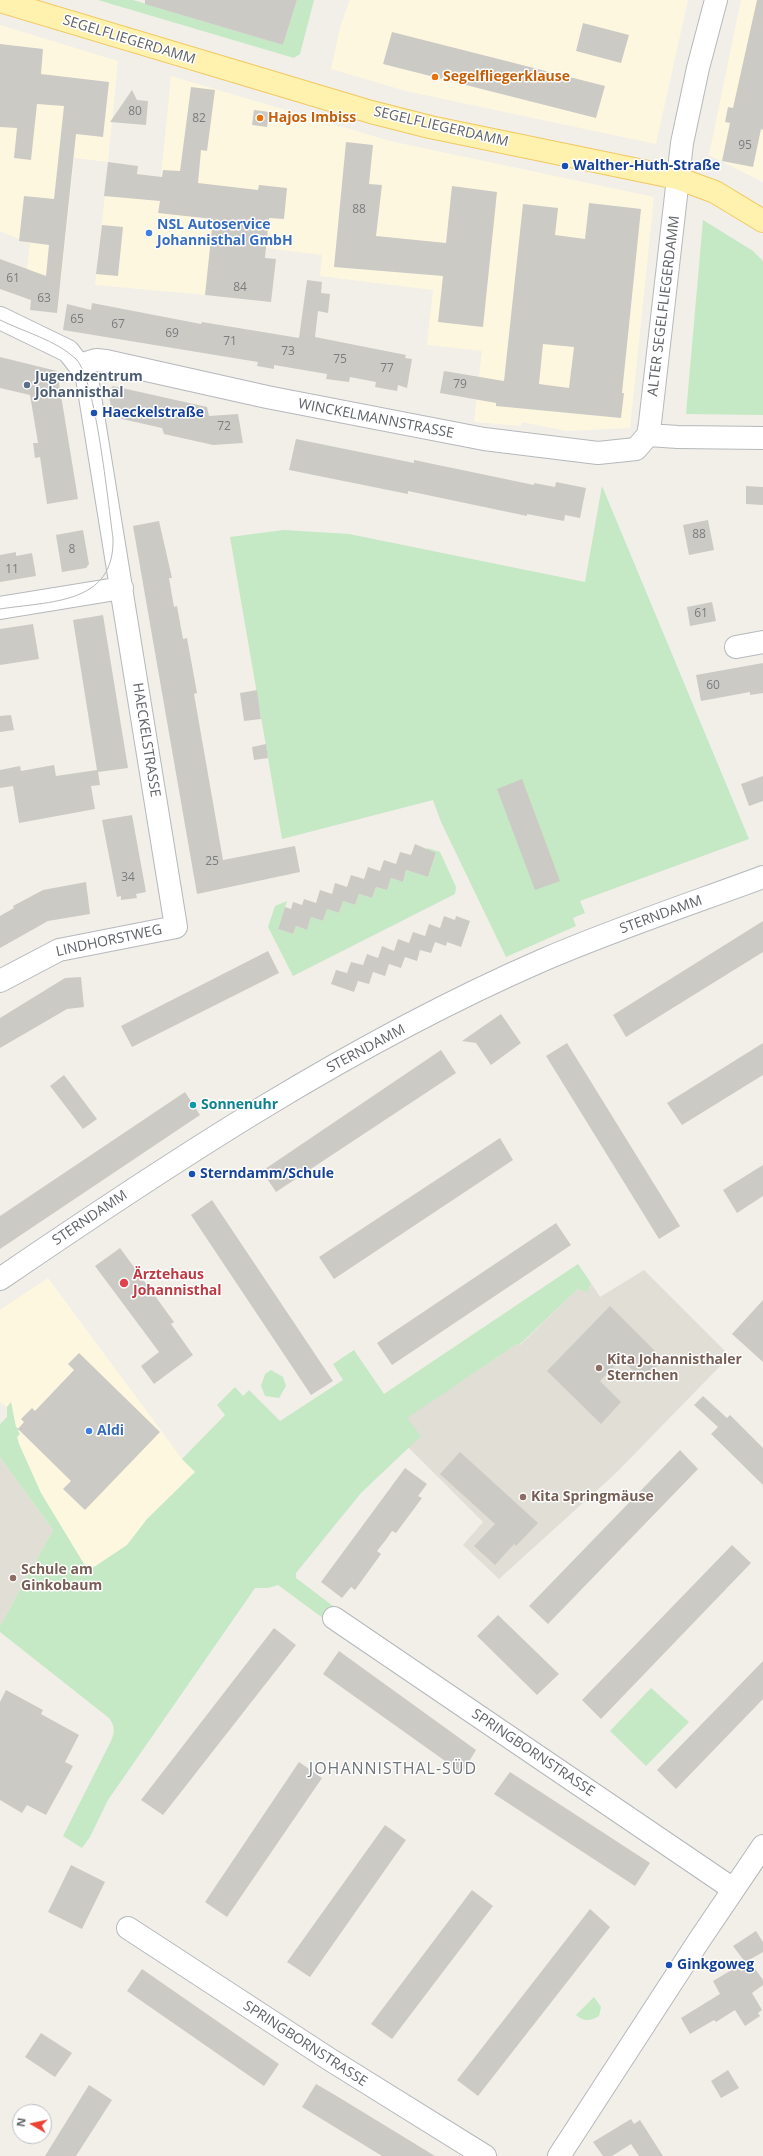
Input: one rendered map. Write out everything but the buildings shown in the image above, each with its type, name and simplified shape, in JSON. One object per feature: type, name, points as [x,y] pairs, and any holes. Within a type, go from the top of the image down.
[{"type":"main road","name":"SEGELFLIEGERDAMM","points":[[0,1],[371,112],[430,127],[677,178],[715,192],[763,221]]},
{"type":"street","points":[[677,178],[698,68],[716,0]]},
{"type":"street","name":"ALTER SEGELFLIEGERDAMM","points":[[648,434],[675,211],[677,178]]},
{"type":"street","points":[[0,318],[68,351],[79,365]]},
{"type":"street","name":"WINCKELMANNSTRASSE","points":[[79,365],[96,360],[106,361],[267,397],[423,428],[495,440],[598,453],[636,449],[648,434]]},
{"type":"street","name":"HAECKELSTRASSE","points":[[79,365],[87,378],[176,927]]},
{"type":"street","points":[[648,434],[678,437],[763,438]]},
{"type":"street","points":[[0,608],[122,588]]},
{"type":"street","points":[[736,647],[763,642]]},
{"type":"street","name":"STERNDAMM","points":[[0,1279],[218,1135],[335,1064],[435,1012],[544,960],[763,877]]},
{"type":"street","name":"LINDHORSTWEG","points":[[0,981],[59,950],[176,927]]},
{"type":"street","name":"SPRINGBORNSTRASSE","points":[[334,1618],[733,1890]]},
{"type":"street","points":[[559,2156],[763,1846]]},
{"type":"street","name":"SPRINGBORNSTRASSE","points":[[128,1928],[322,2055],[485,2156]]},
{"type":"shaded area","points":[[350,0],[688,0],[656,144],[406,91],[331,69],[341,24]]},
{"type":"shaded area","points":[[741,0],[763,0],[763,182],[709,155]]},
{"type":"shaded area","points":[[0,25],[118,61],[108,162],[74,158],[61,280],[26,276],[30,244],[0,231]]},
{"type":"shaded area","points":[[171,76],[390,141],[654,197],[630,428],[567,431],[522,422],[521,426],[474,422],[482,351],[427,345],[433,290],[320,276],[322,255],[266,248],[261,300],[95,285],[108,169],[161,177]]},
{"type":"shaded area","points":[[644,1270],[726,1352],[728,1358],[616,1473],[499,1579],[463,1545],[483,1522],[407,1446],[400,1416],[466,1378],[517,1344],[520,1345],[578,1289],[590,1288],[591,1283],[600,1297]]},
{"type":"shaded area","points":[[48,1278],[182,1459],[195,1472],[147,1519],[127,1545],[94,1567],[88,1567],[84,1564],[41,1493],[19,1444],[11,1402],[7,1407],[0,1402],[0,1310]]},
{"type":"shaded area","name":"Schule am Ginkobaum","points":[[0,1457],[53,1530],[0,1626]]},
{"type":"green space","points":[[98,0],[133,0],[283,45],[297,0],[314,0],[300,54],[294,58]]},
{"type":"green space","points":[[703,220],[753,251],[763,261],[763,415],[686,414]]},
{"type":"green space","points":[[602,486],[749,839],[580,901],[585,913],[573,918],[576,926],[506,957],[441,822],[433,800],[282,839],[230,537],[284,530],[349,534],[585,582]]},
{"type":"green space","points":[[427,848],[440,852],[456,887],[455,894],[293,976],[268,927],[275,906],[287,901],[278,929],[293,934],[296,926],[307,930],[311,917],[323,921],[327,909],[339,913],[343,901],[355,905],[359,894],[372,898],[376,887],[387,890],[391,878],[403,882],[406,870],[428,877],[436,854],[427,850]]},
{"type":"green space","points":[[578,1264],[591,1283],[588,1292],[578,1289],[519,1345],[517,1344],[407,1418],[421,1436],[361,1493],[296,1573],[296,1578],[337,1609],[327,1621],[278,1585],[268,1588],[255,1588],[108,1800],[90,1837],[82,1848],[63,1836],[111,1741],[114,1729],[109,1718],[0,1632],[0,1626],[53,1530],[0,1457],[0,1424],[7,1417],[7,1407],[11,1402],[16,1427],[19,1429],[18,1431],[20,1434],[17,1437],[19,1444],[41,1493],[84,1564],[88,1567],[94,1567],[127,1545],[147,1519],[195,1472],[182,1459],[225,1415],[217,1405],[235,1387],[243,1396],[249,1390],[280,1421],[343,1380],[333,1364],[354,1350],[384,1394]]},
{"type":"green space","points":[[271,1370],[283,1377],[286,1386],[279,1398],[265,1396],[261,1386],[265,1374]]},
{"type":"green space","points":[[651,1688],[689,1722],[646,1766],[610,1731]]},
{"type":"green space","points":[[594,1997],[601,2007],[599,2016],[587,2020],[576,2015]]},
{"type":"tram line","points":[[0,320],[49,341],[68,352],[76,359],[83,371],[90,391],[95,415],[113,538],[111,560],[103,576],[91,588],[76,596],[58,601],[0,609]]},
{"type":"place","name":"Segelfliegerklause","points":[[435,77]]},
{"type":"place","name":"Hajos Imbiss","points":[[260,118]]},
{"type":"place","name":"Walther-Huth-Straße","points":[[565,166]]},
{"type":"place","name":"NSL Autoservice Johannisthal GmbH","points":[[149,233]]},
{"type":"place","name":"Jugendzentrum Johannisthal","points":[[27,385]]},
{"type":"place","name":"Haeckelstraße","points":[[94,413]]},
{"type":"place","name":"Sonnenuhr","points":[[193,1105]]},
{"type":"place","name":"Sterndamm/Schule","points":[[192,1174]]},
{"type":"place","name":"Ärztehaus Johannisthal","points":[[124,1283]]},
{"type":"place","name":"Kita Johannisthaler Sternchen","points":[[599,1368]]},
{"type":"place","name":"Aldi","points":[[89,1431]]},
{"type":"place","name":"Kita Springmäuse","points":[[523,1497]]},
{"type":"place","name":"Schule am Ginkobaum","points":[[13,1578]]},
{"type":"place","name":"Ginkgoweg","points":[[669,1965]]},
{"type":"district","name":"JOHANNISTHAL-SÜD","points":[[393,1769]]}]
